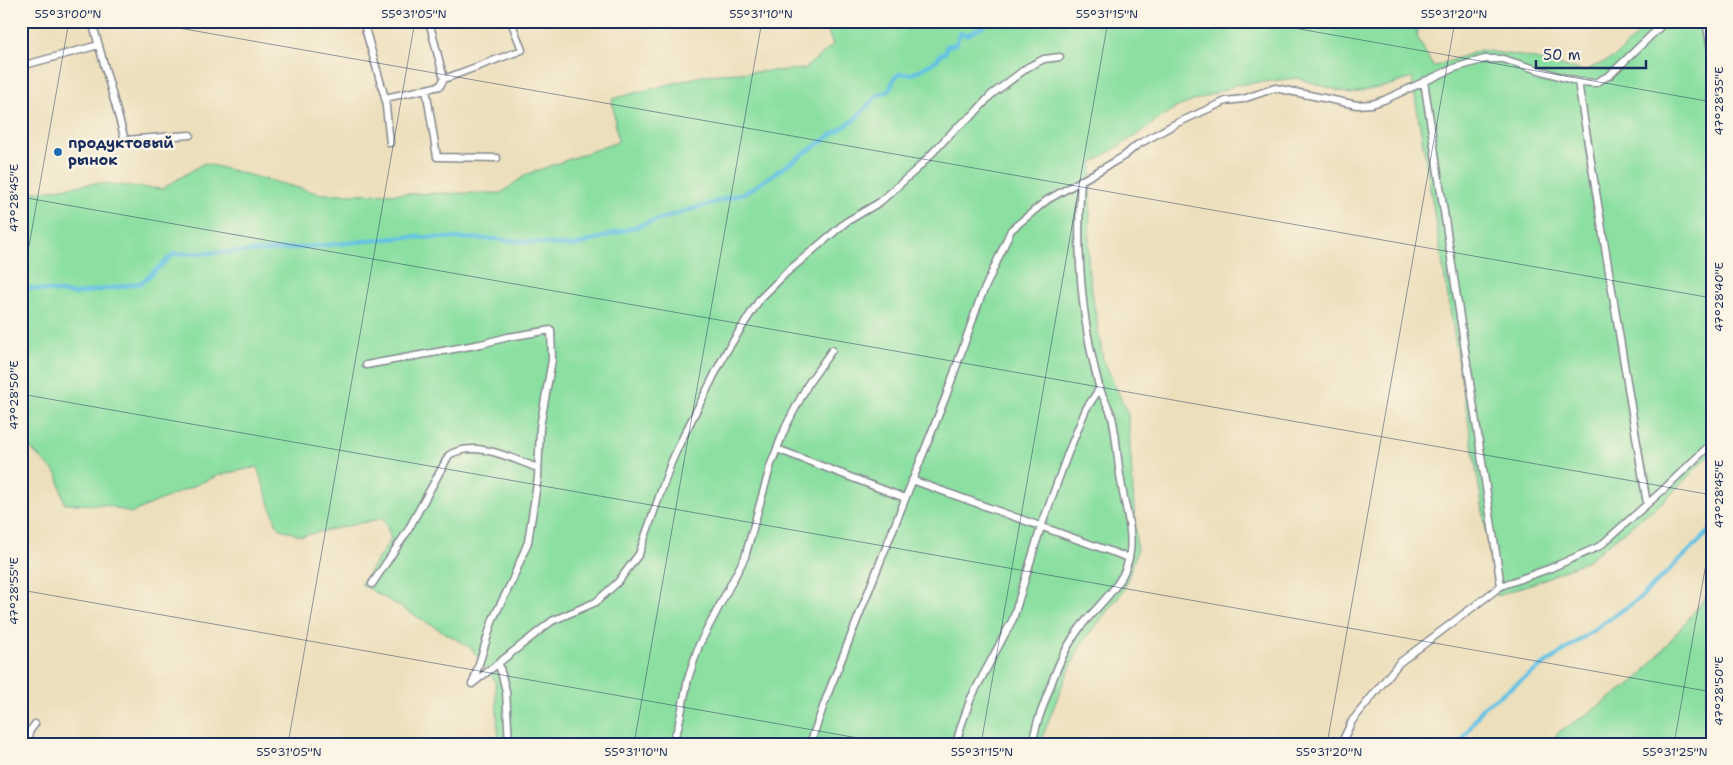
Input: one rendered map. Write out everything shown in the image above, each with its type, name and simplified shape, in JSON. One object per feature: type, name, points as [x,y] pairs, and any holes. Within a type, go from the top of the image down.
[{"type":"lane","points":[[92,21],[125,140],[190,135]]},
{"type":"lane","points":[[363,21],[385,98],[390,143]]},
{"type":"lane","points":[[429,21],[444,79]]},
{"type":"lane","points":[[385,98],[440,86],[444,79],[522,50],[511,21]]},
{"type":"lane","points":[[810,744],[827,696],[946,396],[980,299],[1010,231],[1021,219],[1047,200],[1124,156],[1137,145],[1174,124],[1226,101],[1244,99],[1275,88],[1350,104],[1365,104],[1384,100],[1454,68],[1484,59],[1503,59],[1578,82],[1595,83],[1610,76],[1666,21]]},
{"type":"lane","points":[[1706,21],[1712,55]]},
{"type":"lane","points":[[21,66],[99,45]]},
{"type":"lane","points":[[366,364],[551,330],[552,360],[540,427],[538,468],[528,542],[512,581],[493,619],[472,684],[552,621],[596,602],[618,582],[639,554],[680,443],[726,352],[760,300],[786,273],[839,228],[880,202],[918,168],[956,128],[973,115],[991,95],[1028,67],[1044,59],[1060,56]]},
{"type":"lane","points":[[1424,81],[1501,586]]},
{"type":"lane","points":[[1578,82],[1647,504]]},
{"type":"lane","points":[[426,89],[437,157],[497,158]]},
{"type":"lane","points":[[1033,744],[1039,718],[1066,648],[1116,587],[1126,570],[1129,558],[1130,538],[1112,415],[1100,388],[1085,315],[1080,269],[1078,221],[1081,180]]},
{"type":"lane","points":[[672,744],[678,728],[688,679],[699,645],[745,557],[777,449],[786,426],[808,384],[832,350]]},
{"type":"lane","points":[[956,744],[971,698],[1012,619],[1042,528],[1079,426],[1086,409],[1100,388]]},
{"type":"lane","points":[[1341,744],[1352,721],[1399,662],[1501,586],[1550,568],[1600,546],[1712,443]]},
{"type":"lane","points":[[372,584],[407,532],[450,455],[457,450],[482,449],[538,468]]},
{"type":"lane","points":[[777,449],[905,498]]},
{"type":"lane","points":[[912,480],[1129,558]]},
{"type":"lane","points":[[499,664],[506,691],[509,744]]},
{"type":"lane","points":[[30,744],[30,732],[35,724]]},
{"type":"green space","points":[[824,21],[1416,21],[1417,36],[1433,67],[1481,50],[1527,57],[1584,71],[1615,57],[1652,21],[1712,21],[1712,453],[1667,498],[1588,560],[1542,580],[1497,596],[1412,78],[1350,94],[1297,78],[1236,85],[1175,108],[1092,163],[1088,268],[1103,359],[1128,414],[1137,552],[1124,590],[1082,643],[1063,684],[1043,735],[1042,744],[499,744],[495,681],[471,648],[361,584],[391,539],[384,518],[301,536],[278,528],[257,467],[219,475],[131,513],[107,505],[65,504],[57,474],[26,444],[21,444],[21,194],[96,183],[162,189],[204,163],[321,194],[501,193],[527,174],[618,142],[612,99],[705,75],[804,69],[833,45]]},
{"type":"green space","points":[[1712,593],[1712,744],[1547,744],[1560,731],[1640,677],[1707,596]]},
{"type":"waterway","points":[[21,287],[75,294],[141,283],[174,254],[265,251],[407,237],[494,239],[574,246],[747,192],[854,120],[878,95],[889,91],[894,79],[899,74],[912,74],[926,67],[938,59],[941,54],[945,53],[947,46],[956,44],[960,33],[967,35],[986,24],[987,21]]},
{"type":"waterway","points":[[1460,744],[1483,707],[1640,598],[1712,529]]},
{"type":"place","name":"продуктовый рынок","points":[[58,152]]}]
